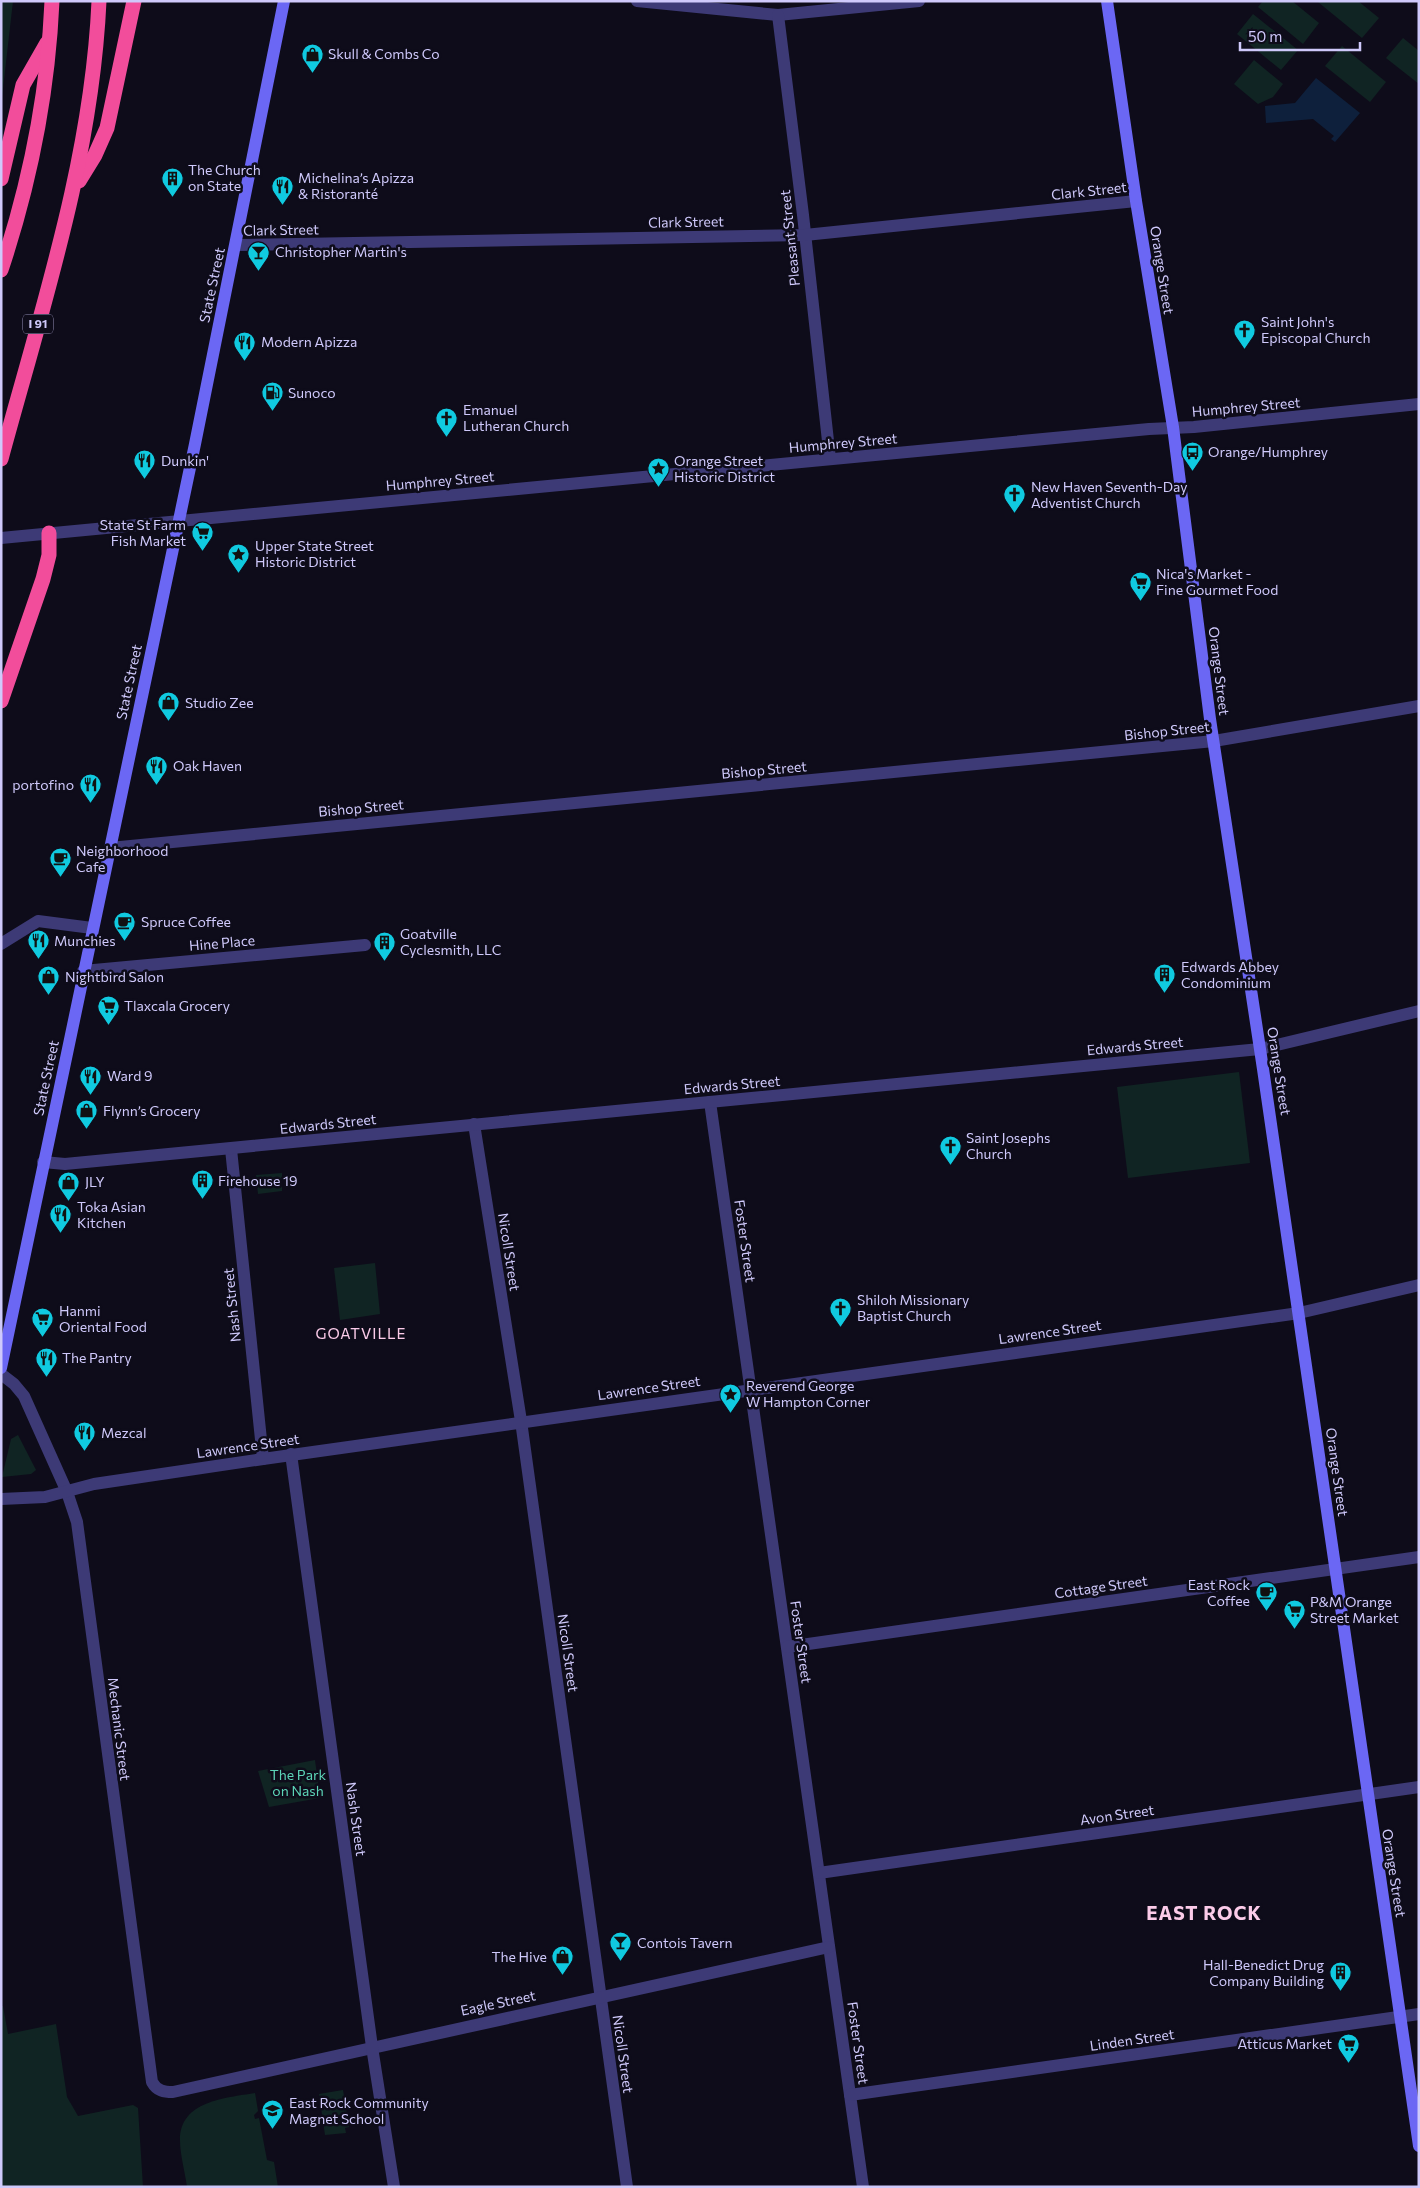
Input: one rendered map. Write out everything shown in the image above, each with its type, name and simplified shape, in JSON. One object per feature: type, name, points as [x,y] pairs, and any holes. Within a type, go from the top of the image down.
[{"type":"highway","points":[[1,270],[22,202],[32,154],[49,39],[52,1]]},
{"type":"highway","name":"I 91","points":[[1,459],[74,188],[92,84],[99,1]]},
{"type":"highway","points":[[74,188],[95,155],[107,128],[134,1]]},
{"type":"highway","points":[[1,179],[23,85],[49,39]]},
{"type":"highway","points":[[1,701],[43,579],[49,555],[49,533]]},
{"type":"main road","name":"State Street","points":[[1,1368],[6,1318],[43,1162],[110,848],[236,246],[284,1]]},
{"type":"main road","name":"Orange Street","points":[[1108,1],[1136,201],[1173,427],[1214,741],[1299,1313],[1419,2146]]},
{"type":"street","points":[[637,1],[778,15],[919,1]]},
{"type":"street","name":"Pleasant Street","points":[[778,15],[830,459]]},
{"type":"street","name":"Clark Street","points":[[236,246],[805,235],[1136,201]]},
{"type":"street","name":"Humphrey Street","points":[[1,538],[1173,427],[1194,427],[1419,404]]},
{"type":"street","name":"Bishop Street","points":[[110,848],[1214,741],[1419,706]]},
{"type":"street","points":[[1,944],[38,921],[92,928]]},
{"type":"street","name":"Hine Place","points":[[83,971],[364,945]]},
{"type":"street","name":"Edwards Street","points":[[43,1162],[65,1164],[231,1149],[1260,1049],[1419,1011]]},
{"type":"street","name":"Foster Street","points":[[710,1102],[863,2187]]},
{"type":"street","name":"Nicoll Street","points":[[474,1124],[521,1422],[599,1996],[627,2187]]},
{"type":"street","name":"Nash Street","points":[[231,1149],[263,1459]]},
{"type":"street","name":"Lawrence Street","points":[[1,1499],[45,1497],[94,1484],[291,1454],[1299,1313],[1419,1285]]},
{"type":"street","name":"Mechanic Street","points":[[1,1374],[14,1384],[24,1396],[67,1492],[77,1522],[152,2082],[160,2091],[174,2092]]},
{"type":"street","name":"Nash Street","points":[[291,1454],[372,2047],[394,2187]]},
{"type":"street","name":"Cottage Street","points":[[787,1647],[1419,1557]]},
{"type":"street","name":"Avon Street","points":[[819,1873],[1419,1787]]},
{"type":"street","name":"Eagle Street","points":[[174,2092],[829,1946]]},
{"type":"street","name":"Linden Street","points":[[850,2095],[1419,2014]]},
{"type":"green space","points":[[1,1],[13,1],[1,106]]},
{"type":"green space","points":[[1263,1],[1292,1],[1319,23],[1303,44],[1258,7]]},
{"type":"green space","points":[[1358,1],[1379,18],[1362,38],[1318,2]]},
{"type":"green space","points":[[1253,14],[1298,50],[1281,70],[1237,34]]},
{"type":"green space","points":[[1403,38],[1419,51],[1419,84],[1386,58]]},
{"type":"green space","points":[[1342,46],[1386,82],[1370,102],[1325,66]]},
{"type":"green space","points":[[1254,60],[1283,84],[1273,97],[1258,104],[1234,84]]},
{"type":"green space","points":[[1239,1072],[1250,1163],[1128,1178],[1117,1087]]},
{"type":"green space","points":[[282,1173],[282,1191],[258,1194],[256,1175]]},
{"type":"green space","points":[[375,1263],[380,1314],[340,1320],[334,1268]]},
{"type":"green space","points":[[18,1435],[36,1470],[31,1474],[2,1477],[11,1439]]},
{"type":"green space","name":"The Park on Nash","points":[[315,1760],[320,1798],[269,1807],[258,1771]]},
{"type":"green space","points":[[1,2006],[3,2006],[8,2034],[56,2024],[67,2097],[78,2116],[133,2105],[138,2108],[143,2187],[1,2187]]},
{"type":"green space","points":[[343,2090],[349,2127],[345,2128],[346,2133],[325,2135],[319,2094]]},
{"type":"green space","points":[[255,2093],[258,2111],[254,2115],[255,2119],[259,2118],[267,2160],[274,2162],[278,2187],[187,2187],[180,2140],[182,2127],[188,2117],[196,2109],[206,2104]]},
{"type":"water","points":[[1316,78],[1360,113],[1335,142],[1331,139],[1334,136],[1313,119],[1266,123],[1265,106],[1295,103]]},
{"type":"place","name":"Skull & Combs Co","points":[[312,73]]},
{"type":"place","name":"The Church on State","points":[[172,197]]},
{"type":"place","name":"Michelina’s Apizza & Ristoranté","points":[[282,205]]},
{"type":"place","name":"Christopher Martin's","points":[[259,271]]},
{"type":"place","name":"Saint John's Episcopal Church","points":[[1245,349]]},
{"type":"place","name":"Modern Apizza","points":[[245,361]]},
{"type":"place","name":"Sunoco","points":[[272,412]]},
{"type":"place","name":"Emanuel Lutheran Church","points":[[447,437]]},
{"type":"place","name":"Orange/Humphrey","points":[[1192,471]]},
{"type":"place","name":"Dunkin'","points":[[145,480]]},
{"type":"place","name":"Orange Street Historic District","points":[[658,488]]},
{"type":"place","name":"New Haven Seventh-Day Adventist Church","points":[[1015,514]]},
{"type":"place","name":"State St Farm Fish Market","points":[[202,552]]},
{"type":"place","name":"Upper State Street Historic District","points":[[239,573]]},
{"type":"place","name":"Nica's Market - Fine Gourmet Food","points":[[1140,601]]},
{"type":"place","name":"Studio Zee","points":[[169,722]]},
{"type":"place","name":"Oak Haven","points":[[157,785]]},
{"type":"place","name":"portofino","points":[[90,804]]},
{"type":"place","name":"Neighborhood Cafe","points":[[60,878]]},
{"type":"place","name":"Spruce Coffee","points":[[125,941]]},
{"type":"place","name":"Munchies","points":[[38,960]]},
{"type":"place","name":"Goatville Cyclesmith, LLC","points":[[384,961]]},
{"type":"place","name":"Edwards Abbey Condominium","points":[[1165,994]]},
{"type":"place","name":"Nightbird Salon","points":[[49,996]]},
{"type":"place","name":"Tlaxcala Grocery","points":[[108,1025]]},
{"type":"place","name":"Ward 9","points":[[91,1095]]},
{"type":"place","name":"Flynn’s Grocery","points":[[87,1130]]},
{"type":"place","name":"Saint Josephs Church","points":[[950,1165]]},
{"type":"place","name":"Firehouse 19","points":[[202,1200]]},
{"type":"place","name":"JLY","points":[[69,1201]]},
{"type":"place","name":"Toka Asian Kitchen","points":[[61,1234]]},
{"type":"place","name":"Shiloh Missionary Baptist Church","points":[[841,1327]]},
{"type":"place","name":"Hanmi Oriental Food","points":[[43,1338]]},
{"type":"place","name":"The Pantry","points":[[46,1377]]},
{"type":"place","name":"Reverend George W Hampton Corner","points":[[730,1413]]},
{"type":"place","name":"Mezcal","points":[[85,1452]]},
{"type":"place","name":"East Rock Coffee","points":[[1266,1612]]},
{"type":"place","name":"P&M Orange Street Market","points":[[1294,1629]]},
{"type":"place","name":"Contois Tavern","points":[[621,1962]]},
{"type":"place","name":"The Hive","points":[[563,1976]]},
{"type":"place","name":"Hall-Benedict Drug Company Building","points":[[1340,1992]]},
{"type":"place","name":"Atticus Market","points":[[1348,2063]]},
{"type":"place","name":"East Rock Community Magnet School","points":[[273,2130]]},
{"type":"district","name":"GOATVILLE","points":[[361,1334]]},
{"type":"district","name":"EAST ROCK","points":[[1204,1913]]}]
